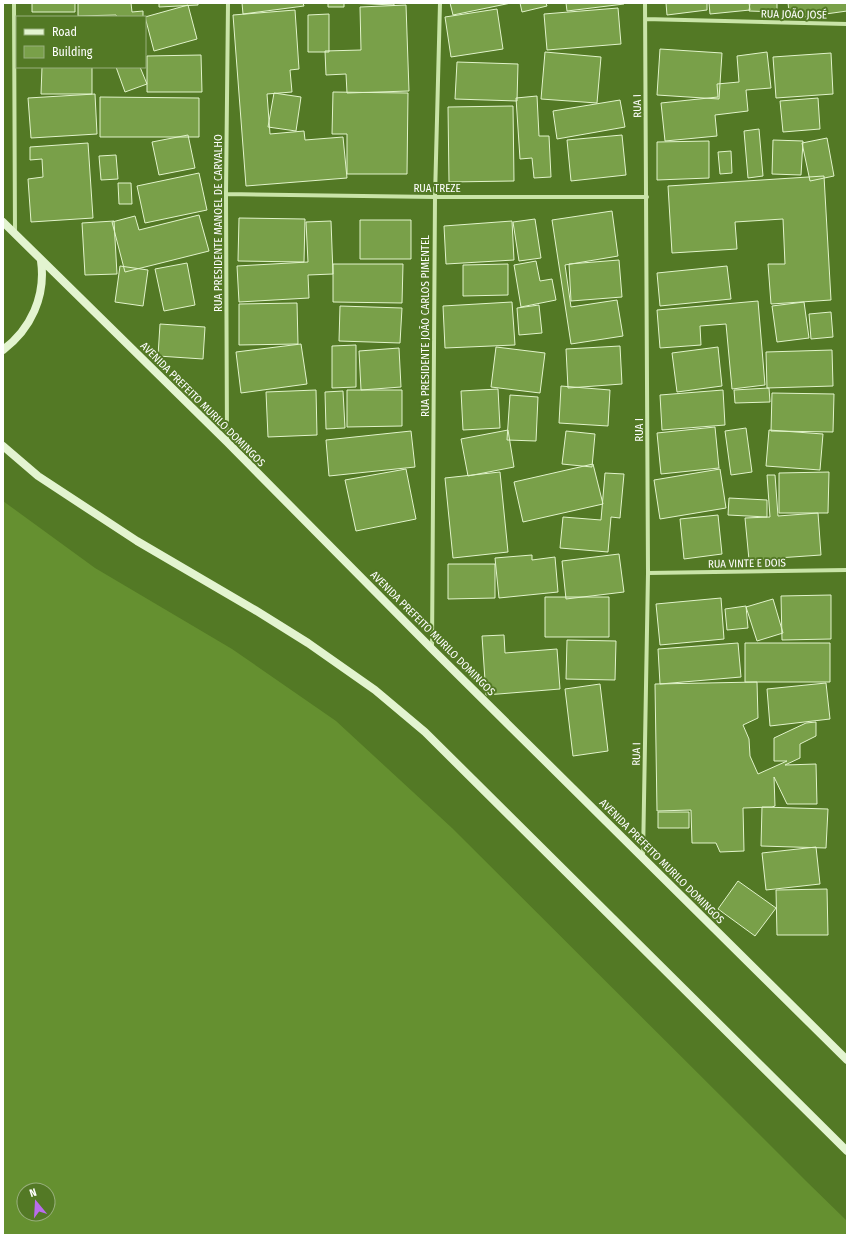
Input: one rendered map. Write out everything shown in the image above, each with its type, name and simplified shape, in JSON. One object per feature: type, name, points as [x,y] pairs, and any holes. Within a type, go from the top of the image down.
[{"type":"main road","name":"AVENIDA PREFEITO MURILO DOMINGOS","points":[[3,222],[227,442],[432,649],[847,1060]]},
{"type":"main road","points":[[3,350],[23,331],[34,312],[42,285],[41,261]]},
{"type":"main road","points":[[3,446],[38,476],[87,509],[136,541],[255,610],[308,643],[375,690],[425,732],[847,1151]]},
{"type":"street","points":[[14,3],[15,235]]},
{"type":"street","name":"RUA PRESIDENTE MANOEL DE CARVALHO","points":[[227,442],[226,194],[228,3]]},
{"type":"street","name":"RUA PRESIDENTE JOÃO CARLOS PIMENTEL","points":[[432,649],[435,197],[440,3]]},
{"type":"street","name":"RUA I","points":[[643,858],[648,573],[645,3]]},
{"type":"street","name":"RUA JOÃO JOSÉ","points":[[645,19],[847,24]]},
{"type":"street","name":"RUA TREZE","points":[[226,194],[435,197],[647,197]]},
{"type":"street","name":"RUA VINTE E DOIS","points":[[648,573],[847,570]]},
{"type":"green space","points":[[3,501],[95,568],[232,649],[336,721],[452,828],[847,1221],[847,1235],[3,1235]]},
{"type":"building","points":[[32,3],[75,3],[75,12],[32,12]]},
{"type":"building","points":[[78,3],[131,3],[132,12],[143,11],[143,16],[78,16]]},
{"type":"building","points":[[159,3],[198,3],[198,5],[159,7]]},
{"type":"building","points":[[242,3],[303,3],[304,6],[243,14]]},
{"type":"building","points":[[328,3],[344,3],[344,7],[328,7]]},
{"type":"building","points":[[346,3],[394,3],[394,5]]},
{"type":"building","points":[[450,3],[511,3],[453,15]]},
{"type":"building","points":[[520,3],[546,3],[547,6],[522,12]]},
{"type":"building","points":[[566,3],[624,3],[624,4],[567,11]]},
{"type":"building","points":[[666,3],[707,3],[707,10],[667,15]]},
{"type":"building","points":[[709,3],[749,3],[750,10],[710,14]]},
{"type":"building","points":[[750,3],[777,3],[777,12],[749,11]]},
{"type":"building","points":[[788,3],[847,3],[847,11],[790,19]]},
{"type":"building","points":[[188,5],[197,39],[154,51],[146,17]]},
{"type":"building","points":[[406,5],[409,91],[347,93],[346,74],[326,75],[325,51],[361,50],[360,7]]},
{"type":"building","points":[[618,8],[621,44],[547,50],[544,14]]},
{"type":"building","points":[[497,9],[503,49],[451,57],[445,17]]},
{"type":"building","points":[[295,10],[299,69],[290,70],[292,92],[267,94],[270,134],[304,131],[305,140],[343,137],[347,178],[246,186],[233,15]]},
{"type":"building","points":[[329,14],[329,52],[308,52],[308,15]]},
{"type":"building","points":[[660,49],[722,53],[719,99],[657,95]]},
{"type":"building","points":[[545,52],[601,57],[597,103],[541,99]]},
{"type":"building","points":[[767,52],[771,88],[746,90],[748,111],[715,115],[717,136],[665,141],[661,103],[718,97],[717,84],[739,82],[737,56]]},
{"type":"building","points":[[831,53],[833,94],[776,98],[773,57]]},
{"type":"building","points":[[201,55],[202,92],[147,92],[147,56]]},
{"type":"building","points":[[457,62],[518,64],[517,101],[455,99]]},
{"type":"building","points":[[42,68],[92,68],[92,94],[41,94]]},
{"type":"building","points":[[116,68],[140,68],[147,84],[125,92]]},
{"type":"building","points":[[333,92],[408,93],[407,174],[347,174],[347,134],[332,134]]},
{"type":"building","points":[[274,93],[301,97],[296,131],[268,127]]},
{"type":"building","points":[[95,94],[97,134],[31,138],[28,98]]},
{"type":"building","points":[[537,96],[539,136],[549,136],[551,177],[534,178],[532,158],[520,159],[516,98]]},
{"type":"building","points":[[100,97],[199,98],[199,137],[100,137]]},
{"type":"building","points":[[818,98],[820,129],[783,132],[780,101]]},
{"type":"building","points":[[620,100],[625,127],[557,139],[553,111]]},
{"type":"building","points":[[513,106],[514,181],[449,182],[448,107]]},
{"type":"building","points":[[759,129],[763,176],[748,178],[744,131]]},
{"type":"building","points":[[188,135],[195,168],[159,175],[152,142]]},
{"type":"building","points":[[622,135],[626,175],[571,181],[567,140]]},
{"type":"building","points":[[827,138],[834,176],[810,181],[802,143]]},
{"type":"building","points":[[773,140],[803,141],[801,175],[772,174]]},
{"type":"building","points":[[709,141],[709,178],[657,180],[657,142]]},
{"type":"building","points":[[88,143],[93,218],[31,222],[28,179],[43,177],[42,159],[30,160],[30,147]]},
{"type":"building","points":[[731,151],[732,173],[720,174],[718,152]]},
{"type":"building","points":[[116,155],[118,179],[101,180],[99,156]]},
{"type":"building","points":[[199,173],[207,210],[145,223],[137,186]]},
{"type":"building","points":[[824,176],[831,300],[771,304],[768,264],[785,264],[783,219],[735,222],[737,249],[672,253],[668,186]]},
{"type":"building","points":[[118,183],[131,183],[132,204],[119,204]]},
{"type":"building","points":[[612,211],[618,256],[565,265],[571,307],[617,300],[623,336],[571,344],[552,220]]},
{"type":"building","points":[[199,215],[209,251],[125,272],[112,222],[135,216],[139,230]]},
{"type":"building","points":[[239,218],[305,219],[304,262],[238,261]]},
{"type":"building","points":[[535,219],[541,258],[519,261],[513,222]]},
{"type":"building","points":[[360,220],[411,220],[411,259],[360,259]]},
{"type":"building","points":[[114,221],[117,274],[85,275],[82,223]]},
{"type":"building","points":[[331,221],[333,274],[308,275],[309,298],[239,302],[237,266],[308,262],[306,222]]},
{"type":"building","points":[[512,221],[514,260],[446,264],[444,226]]},
{"type":"building","points":[[619,260],[622,297],[571,301],[569,264]]},
{"type":"building","points":[[536,261],[540,281],[552,279],[556,300],[521,307],[514,265]]},
{"type":"building","points":[[187,263],[195,305],[164,311],[155,269]]},
{"type":"building","points":[[333,264],[403,264],[402,303],[333,302]]},
{"type":"building","points":[[508,264],[508,295],[463,296],[463,265]]},
{"type":"building","points":[[120,266],[148,270],[143,306],[115,302]]},
{"type":"building","points":[[727,266],[731,299],[660,306],[657,273]]},
{"type":"building","points":[[758,301],[765,385],[732,389],[726,324],[700,326],[701,345],[660,348],[657,310]]},
{"type":"building","points":[[512,302],[515,345],[445,348],[443,306]]},
{"type":"building","points":[[804,302],[809,338],[777,342],[772,306]]},
{"type":"building","points":[[297,303],[298,344],[239,345],[239,304]]},
{"type":"building","points":[[539,305],[542,333],[519,335],[517,308]]},
{"type":"building","points":[[340,306],[402,308],[400,343],[339,341]]},
{"type":"building","points":[[831,312],[833,337],[811,339],[809,314]]},
{"type":"building","points":[[160,324],[205,327],[203,359],[158,356]]},
{"type":"building","points":[[301,344],[307,384],[241,393],[236,352]]},
{"type":"building","points":[[356,345],[356,387],[332,388],[332,346]]},
{"type":"building","points":[[620,346],[622,384],[568,388],[566,349]]},
{"type":"building","points":[[496,347],[545,353],[540,393],[491,387]]},
{"type":"building","points":[[718,347],[722,386],[677,392],[672,353]]},
{"type":"building","points":[[399,348],[401,387],[361,390],[359,351]]},
{"type":"building","points":[[832,350],[833,386],[767,388],[766,352]]},
{"type":"building","points":[[561,386],[610,390],[608,426],[559,423]]},
{"type":"building","points":[[769,388],[770,402],[735,403],[734,390]]},
{"type":"building","points":[[498,389],[500,428],[463,430],[461,391]]},
{"type":"building","points":[[316,390],[317,435],[268,437],[266,392]]},
{"type":"building","points":[[347,390],[402,390],[402,426],[347,427]]},
{"type":"building","points":[[723,390],[725,425],[662,430],[660,395]]},
{"type":"building","points":[[343,391],[345,428],[326,429],[325,392]]},
{"type":"building","points":[[772,393],[834,394],[833,432],[771,431]]},
{"type":"building","points":[[510,395],[538,397],[536,441],[507,440]]},
{"type":"building","points":[[715,427],[719,468],[661,474],[657,433]]},
{"type":"building","points":[[746,428],[752,472],[731,475],[725,431]]},
{"type":"building","points":[[508,430],[514,467],[468,476],[461,439]]},
{"type":"building","points":[[769,430],[823,434],[820,470],[766,466]]},
{"type":"building","points":[[411,431],[415,467],[329,476],[326,440]]},
{"type":"building","points":[[566,431],[595,434],[592,467],[562,464]]},
{"type":"building","points":[[593,464],[603,504],[523,522],[514,482]]},
{"type":"building","points":[[406,469],[416,519],[356,531],[345,480]]},
{"type":"building","points":[[720,469],[726,508],[660,519],[654,480]]},
{"type":"building","points":[[500,472],[508,552],[453,558],[445,478]]},
{"type":"building","points":[[829,472],[828,513],[779,513],[779,473]]},
{"type":"building","points":[[605,473],[624,474],[620,518],[611,517],[608,552],[560,548],[563,517],[601,520]]},
{"type":"building","points":[[767,475],[775,475],[778,516],[818,513],[821,555],[749,560],[745,518],[770,517]]},
{"type":"building","points":[[729,498],[767,500],[767,517],[728,515]]},
{"type":"building","points":[[718,515],[722,554],[684,559],[680,519]]},
{"type":"building","points":[[619,554],[624,592],[566,599],[562,561]]},
{"type":"building","points":[[532,555],[532,560],[555,557],[558,592],[499,598],[495,558]]},
{"type":"building","points":[[448,564],[495,564],[495,598],[448,599]]},
{"type":"building","points":[[831,595],[831,639],[782,640],[781,596]]},
{"type":"building","points":[[545,597],[609,597],[609,637],[545,637]]},
{"type":"building","points":[[721,598],[724,639],[660,645],[656,604]]},
{"type":"building","points":[[773,599],[783,633],[757,641],[746,607]]},
{"type":"building","points":[[746,606],[748,628],[727,630],[725,609]]},
{"type":"building","points":[[504,635],[505,653],[557,649],[560,689],[486,695],[482,636]]},
{"type":"building","points":[[567,640],[616,641],[615,680],[566,679]]},
{"type":"building","points":[[738,643],[741,677],[660,684],[658,649]]},
{"type":"building","points":[[745,643],[830,643],[830,682],[745,682]]},
{"type":"building","points":[[757,682],[758,718],[743,725],[749,739],[750,756],[758,774],[787,761],[774,761],[774,738],[806,723],[816,722],[816,736],[800,744],[800,758],[785,765],[816,764],[817,804],[787,804],[774,777],[775,806],[743,808],[744,851],[720,852],[716,843],[692,843],[691,810],[657,811],[655,684]]},
{"type":"building","points":[[826,683],[830,719],[770,726],[767,689]]},
{"type":"building","points":[[600,684],[608,751],[573,756],[565,689]]},
{"type":"building","points":[[762,807],[828,809],[826,848],[761,846]]},
{"type":"building","points":[[658,812],[689,812],[689,828],[658,828]]},
{"type":"building","points":[[816,847],[820,884],[766,890],[762,853]]},
{"type":"building","points":[[738,881],[776,908],[755,936],[718,909]]},
{"type":"building","points":[[827,889],[828,935],[777,935],[776,890]]}]
